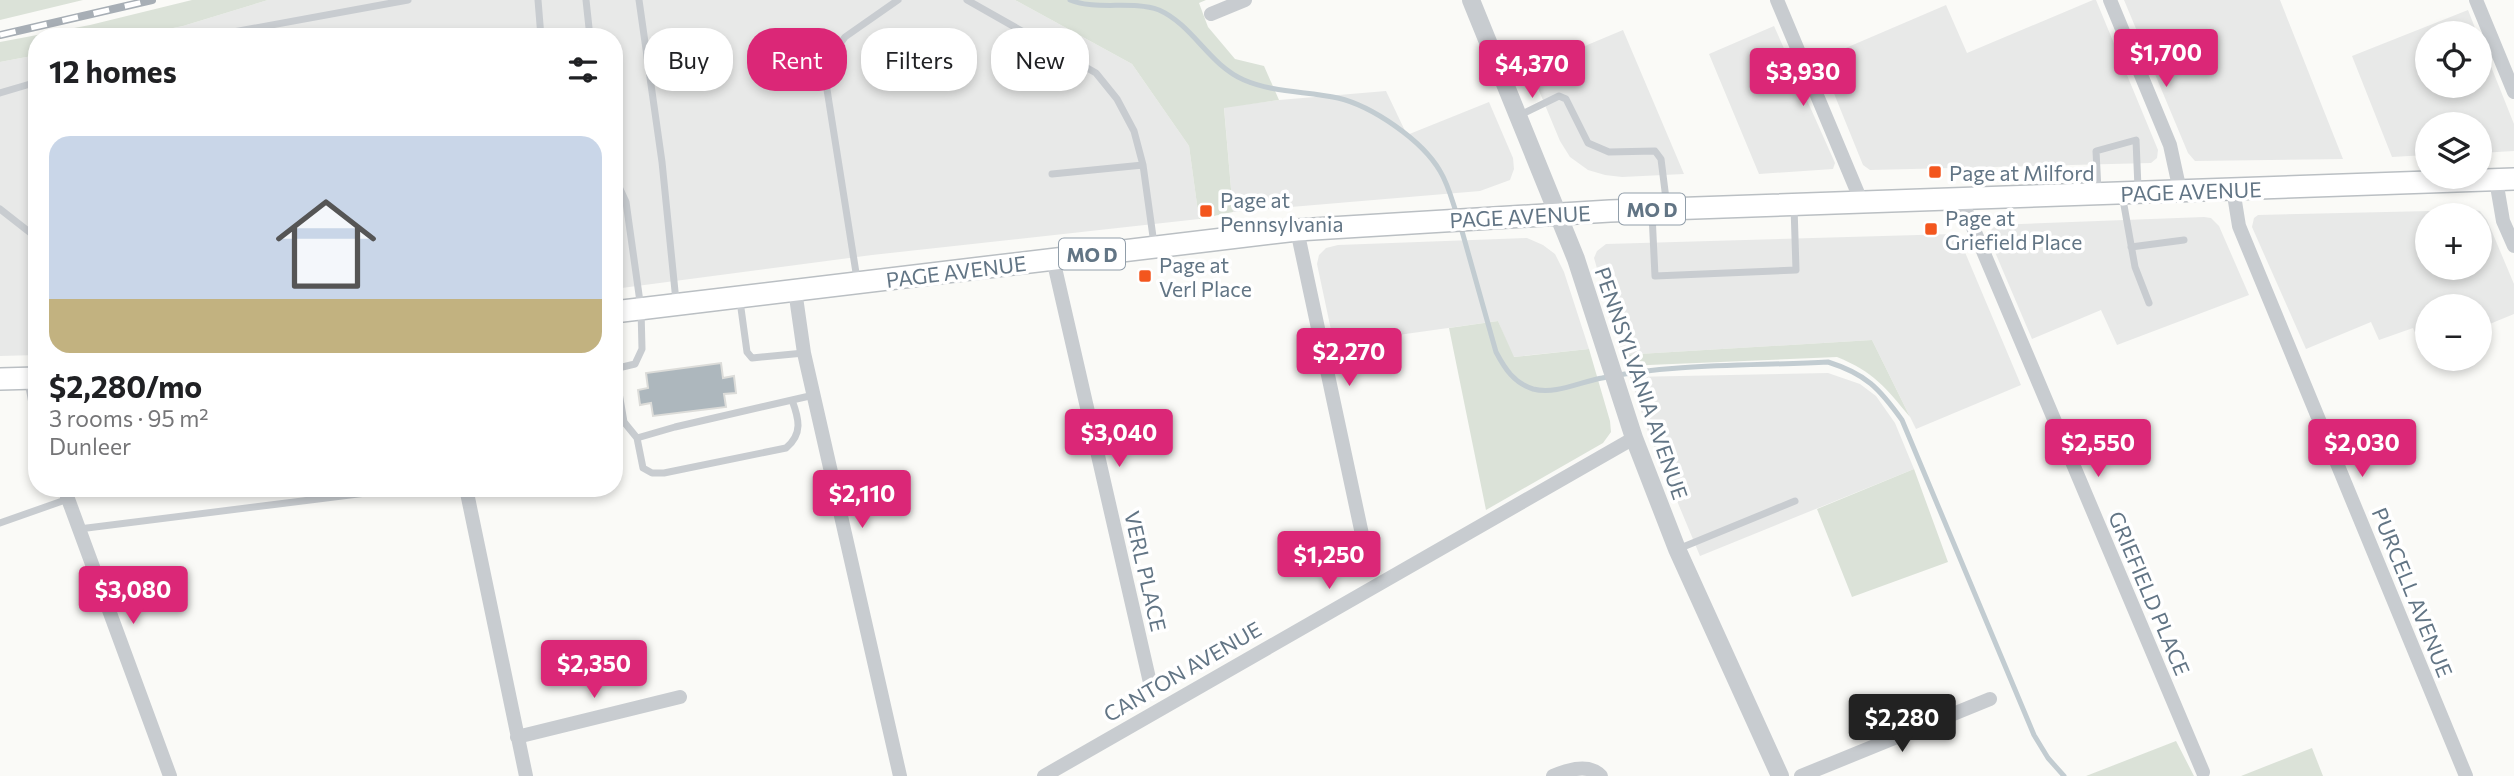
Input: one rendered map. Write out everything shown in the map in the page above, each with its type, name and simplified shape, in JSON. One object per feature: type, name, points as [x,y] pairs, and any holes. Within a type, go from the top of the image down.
[{"type":"main road","name":"PAGE AVENUE","points":[[623,311],[1297,230],[1660,209],[2505,180]]},
{"type":"main road","points":[[0,379],[28,378]]},
{"type":"street","points":[[1211,14],[1245,0]]},
{"type":"street","name":"PENNSYLVANIA AVENUE","points":[[1471,0],[1559,215],[1634,438],[1677,549],[1780,776]]},
{"type":"street","points":[[1777,0],[1861,203]]},
{"type":"street","points":[[2110,0],[2170,145],[2180,191]]},
{"type":"street","points":[[2476,0],[2514,92]]},
{"type":"street","points":[[2505,180],[2502,221],[2514,246]]},
{"type":"street","name":"PURCELL AVENUE","points":[[2233,189],[2239,226],[2466,776]]},
{"type":"street","name":"GRIEFIELD PLACE","points":[[1961,199],[2203,772]]},
{"type":"street","points":[[1297,230],[1366,553]]},
{"type":"street","name":"VERL PLACE","points":[[1053,259],[1151,687]]},
{"type":"street","points":[[795,290],[804,353],[900,776]]},
{"type":"street","name":"CANTON AVENUE","points":[[1044,776],[1634,438]]},
{"type":"street","points":[[67,497],[170,776]]},
{"type":"street","points":[[468,497],[526,776]]},
{"type":"street","points":[[517,737],[680,697]]},
{"type":"street","points":[[1801,776],[1990,699]]},
{"type":"street","points":[[1553,776],[1565,771],[1590,769],[1599,772],[1601,776]]},
{"type":"lane","points":[[255,28],[408,0]]},
{"type":"lane","points":[[538,0],[540,28]]},
{"type":"lane","points":[[586,0],[589,28]]},
{"type":"lane","points":[[639,0],[662,162],[676,305]]},
{"type":"lane","points":[[858,283],[825,77],[831,55],[845,37],[898,0]]},
{"type":"lane","points":[[967,0],[1096,73],[1118,99],[1134,131],[1143,165],[1154,247]]},
{"type":"lane","points":[[0,93],[28,85]]},
{"type":"lane","points":[[1518,116],[1559,96],[1566,99],[1588,143],[1609,152],[1656,151],[1661,159],[1655,276],[1796,270],[1794,205]]},
{"type":"lane","points":[[2098,194],[2096,151],[2136,140],[2130,193],[2131,247],[2134,267],[2149,303]]},
{"type":"lane","points":[[1052,174],[1143,165]]},
{"type":"lane","points":[[623,196],[641,309],[642,349],[635,364],[623,367]]},
{"type":"lane","points":[[0,209],[28,231]]},
{"type":"lane","points":[[2131,247],[2184,240]]},
{"type":"lane","points":[[740,297],[747,352],[752,358],[804,353]]},
{"type":"lane","points":[[637,438],[675,426],[814,395]]},
{"type":"lane","points":[[623,416],[624,422],[637,438],[643,468],[663,474],[786,448],[796,440],[799,428],[792,400]]},
{"type":"lane","points":[[0,523],[59,497]]},
{"type":"lane","points":[[79,529],[334,497]]},
{"type":"lane","points":[[1677,549],[1795,501]]},
{"type":"shaded area","points":[[0,0],[83,0],[0,20]]},
{"type":"shaded area","points":[[192,0],[268,0],[173,28],[74,28]]},
{"type":"shaded area","points":[[268,0],[1015,0],[1066,28],[991,28],[991,91],[1089,91],[1089,40],[1132,64],[1189,146],[1199,219],[872,255],[623,288],[623,28],[173,28]]},
{"type":"shaded area","points":[[1015,0],[1206,0],[1199,3],[1208,27],[1235,59],[1264,66],[1279,100],[1224,108],[1233,212],[1199,219],[1189,146],[1132,64],[1089,40],[1089,28],[1066,28]]},
{"type":"shaded area","points":[[2096,0],[2158,150],[2157,158],[2151,163],[1870,170],[1863,165],[1820,59],[1946,5],[1967,53]]},
{"type":"shaded area","points":[[2124,0],[2280,0],[2343,159],[2195,161],[2188,153]]},
{"type":"shaded area","points":[[2468,10],[2472,21],[2440,21]]},
{"type":"shaded area","points":[[1774,26],[1835,163],[1833,169],[1759,174],[1709,54]]},
{"type":"shaded area","points":[[1623,30],[1684,174],[1622,177],[1605,175],[1588,170],[1570,157],[1560,141],[1530,69]]},
{"type":"shaded area","points":[[2415,31],[2415,98],[2492,98],[2492,69],[2514,124],[2514,151],[2492,152],[2492,112],[2415,112],[2415,156],[2392,157],[2352,56]]},
{"type":"shaded area","points":[[28,37],[28,57],[0,62],[0,42]]},
{"type":"shaded area","points":[[28,57],[28,355],[0,356],[0,62]]},
{"type":"shaded area","points":[[1386,91],[1407,135],[1489,102],[1513,158],[1514,169],[1510,180],[1480,191],[1233,212],[1224,107]]},
{"type":"shaded area","points":[[2415,211],[2415,280],[2492,280],[2492,232],[2514,284],[2514,314],[2492,323],[2492,294],[2415,294],[2415,333],[2413,328],[2379,340],[2371,322],[2306,349],[2252,227],[2254,218],[2258,215]]},
{"type":"shaded area","points":[[2211,218],[2219,226],[2249,295],[2117,345],[2101,310],[2032,339],[1989,238],[1996,225]]},
{"type":"shaded area","points":[[1953,234],[1959,238],[2021,385],[1916,429],[1872,340],[1622,355],[1594,258],[1597,251],[1606,244]]},
{"type":"shaded area","points":[[1527,238],[1555,254],[1564,272],[1589,349],[1513,357],[1498,321],[1334,344],[1317,264],[1319,255],[1326,248],[1338,245]]},
{"type":"shaded area","points":[[1498,321],[1514,357],[1589,349],[1611,432],[1603,443],[1486,510],[1449,328]]},
{"type":"shaded area","points":[[1872,340],[1910,417],[1878,381],[1861,368],[1837,357],[1625,366],[1622,355]]},
{"type":"shaded area","points":[[1828,373],[1860,384],[1876,396],[1895,423],[1914,469],[1700,556],[1647,429],[1630,377]]},
{"type":"shaded area","points":[[1914,469],[1948,562],[1852,597],[1817,509]]},
{"type":"shaded area","points":[[2176,741],[2194,776],[2086,776]]},
{"type":"shaded area","points":[[2312,748],[2323,776],[2241,776]]},
{"type":"building","points":[[721,363],[723,378],[734,376],[736,393],[724,394],[726,407],[653,416],[651,403],[640,405],[638,390],[648,388],[646,373]]},
{"type":"waterway","points":[[1070,0],[1091,5],[1137,6],[1159,10],[1182,25],[1221,65],[1244,80],[1267,87],[1338,98],[1366,108],[1409,136],[1432,159],[1445,181],[1457,215]]},
{"type":"waterway","points":[[1460,224],[1496,352],[1511,375],[1533,389],[1559,389],[1602,378],[1657,370],[1828,362],[1862,377],[1871,384],[1902,420],[2034,735],[2048,758],[2064,776]]},
{"type":"railway","points":[[30,28],[152,0]]},
{"type":"railway","points":[[0,35],[28,29]]},
{"type":"place","name":"Page at Milford","points":[[1935,172]]},
{"type":"place","name":"Page at Pennsylvania","points":[[1206,211]]},
{"type":"place","name":"Page at Griefield Place","points":[[1931,229]]},
{"type":"place","name":"Page at Verl Place","points":[[1145,276]]}]
